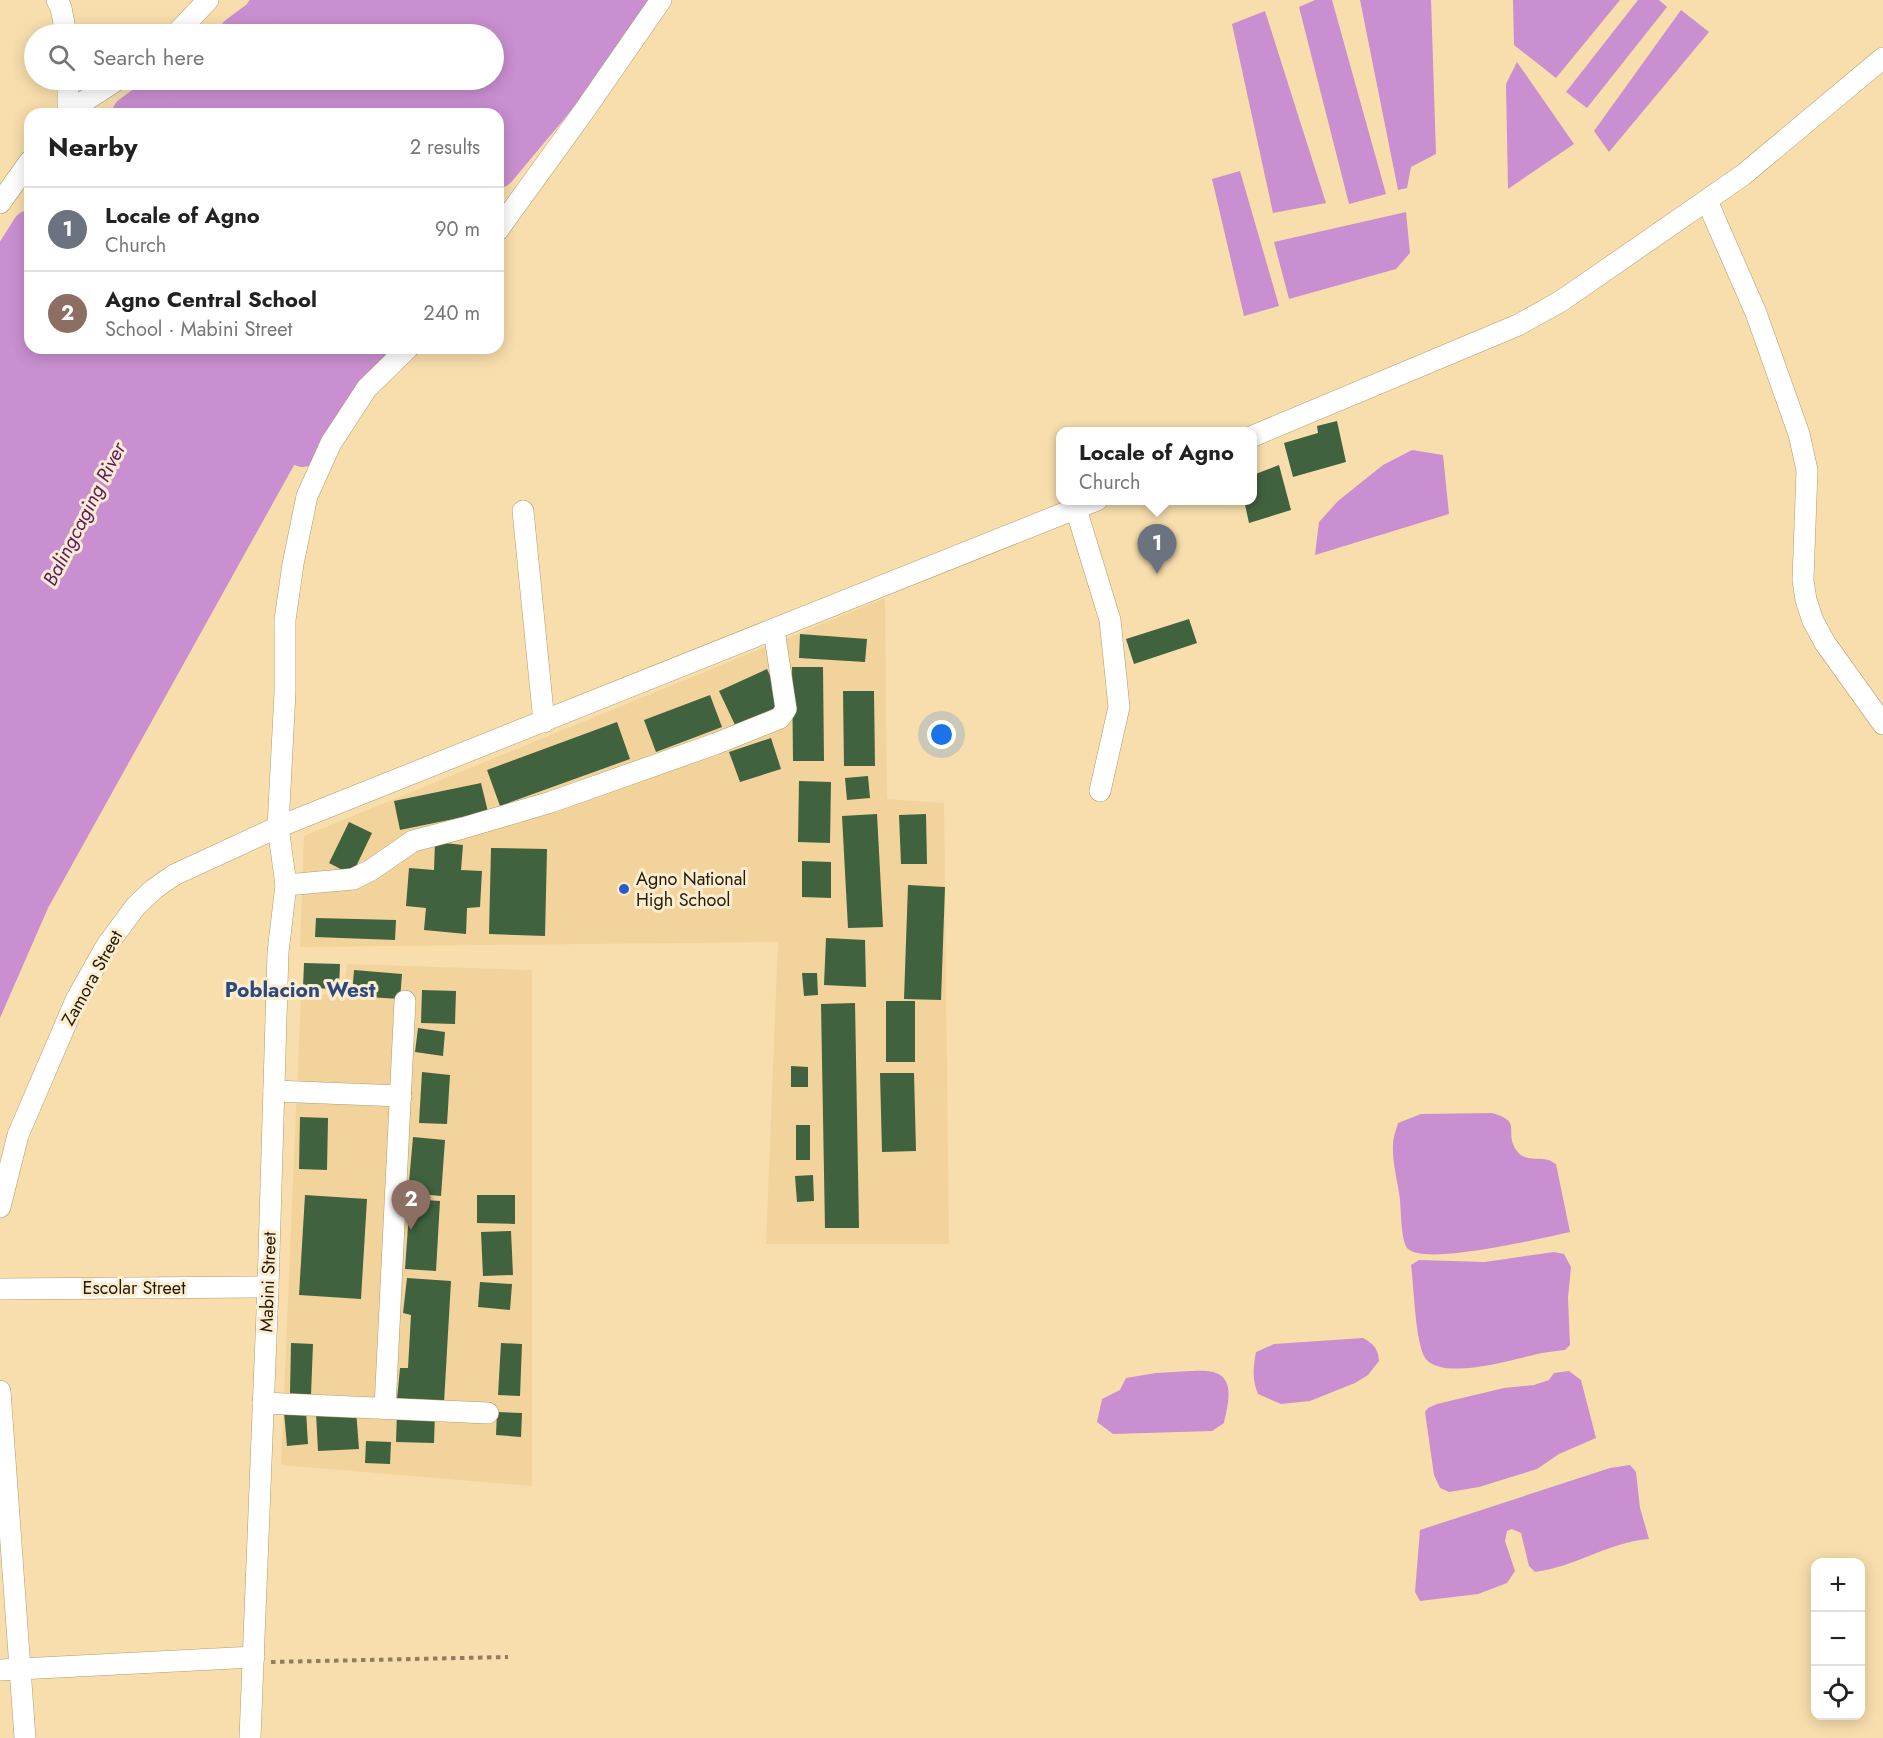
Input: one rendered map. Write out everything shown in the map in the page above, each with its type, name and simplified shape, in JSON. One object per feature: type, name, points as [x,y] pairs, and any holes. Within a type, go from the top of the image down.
[{"type":"street","points":[[57,0],[64,24]]},
{"type":"street","points":[[185,24],[208,0]]},
{"type":"street","points":[[504,222],[661,0]]},
{"type":"street","points":[[1257,434],[1518,325],[1561,301],[1743,175],[1883,58]]},
{"type":"street","points":[[68,90],[69,108]]},
{"type":"street","points":[[76,108],[101,90]]},
{"type":"street","points":[[0,203],[24,169]]},
{"type":"street","points":[[1707,201],[1756,313],[1799,434],[1807,470],[1803,580],[1806,600],[1813,621],[1824,643],[1883,724]]},
{"type":"street","name":"Mabini Street","points":[[250,1738],[268,1287],[278,952],[286,885],[278,827],[285,692],[285,620],[293,564],[307,496],[331,443],[367,388],[402,354]]},
{"type":"street","name":"Zamora Street","points":[[0,1208],[22,1125],[76,1000],[107,945],[136,906],[174,875],[278,827],[1086,505]]},
{"type":"street","points":[[1076,509],[1110,620],[1119,706],[1100,791]]},
{"type":"street","points":[[523,511],[544,722]]},
{"type":"street","points":[[286,885],[353,879],[371,870],[413,841],[551,801],[715,744],[780,718],[786,709],[774,630]]},
{"type":"street","points":[[385,1408],[405,1001]]},
{"type":"street","points":[[274,1091],[401,1096]]},
{"type":"street","name":"Escolar Street","points":[[0,1289],[268,1287]]},
{"type":"street","points":[[0,1391],[9,1669],[25,1738]]},
{"type":"street","points":[[263,1403],[488,1413]]},
{"type":"street","points":[[9,1669],[254,1660]]},
{"type":"path","points":[[254,1660],[508,1657]]},
{"type":"shaded area","name":"Agno National High School","points":[[885,598],[887,799],[944,803],[949,1244],[766,1244],[778,942],[300,947],[304,836]]},
{"type":"shaded area","points":[[347,964],[532,970],[532,1486],[281,1465],[301,994],[343,995]]},
{"type":"water","points":[[271,0],[640,0],[504,163],[504,108],[138,108],[162,90],[504,90],[504,24],[251,24],[260,17]]},
{"type":"water","points":[[1315,0],[1332,0],[1386,194],[1349,204],[1299,7]]},
{"type":"water","points":[[1360,0],[1431,0],[1436,154],[1411,167],[1407,188],[1398,190]]},
{"type":"water","points":[[1513,0],[1620,0],[1556,78],[1514,45]]},
{"type":"water","points":[[1638,0],[1659,0],[1667,7],[1587,108],[1566,92]]},
{"type":"water","points":[[1681,10],[1709,32],[1609,152],[1594,131]]},
{"type":"water","points":[[1265,11],[1326,203],[1273,213],[1232,24]]},
{"type":"water","points":[[1517,62],[1574,144],[1508,189],[1506,84]]},
{"type":"water","points":[[1240,171],[1279,306],[1244,316],[1212,179]]},
{"type":"water","points":[[1406,212],[1410,253],[1396,269],[1289,299],[1274,242]]},
{"type":"water","name":"Balingcaging River","points":[[24,237],[24,354],[365,354],[303,449],[48,908],[0,1018],[0,275]]},
{"type":"water","points":[[1412,450],[1443,455],[1449,514],[1315,555],[1319,522],[1338,501],[1383,465]]},
{"type":"water","points":[[1492,1113],[1502,1116],[1510,1124],[1513,1144],[1520,1154],[1527,1158],[1549,1160],[1556,1164],[1570,1232],[1461,1253],[1420,1253],[1408,1249],[1403,1233],[1393,1159],[1393,1142],[1398,1123],[1421,1114]]},
{"type":"water","points":[[1554,1252],[1564,1254],[1571,1267],[1568,1298],[1570,1345],[1565,1350],[1460,1369],[1444,1368],[1432,1364],[1424,1356],[1417,1325],[1411,1265],[1419,1260],[1485,1262]]},
{"type":"water","points":[[1363,1338],[1375,1347],[1379,1361],[1368,1375],[1355,1383],[1310,1401],[1281,1404],[1258,1394],[1254,1373],[1256,1352],[1274,1344]]},
{"type":"water","points":[[1569,1371],[1581,1380],[1596,1438],[1559,1454],[1537,1469],[1479,1487],[1449,1492],[1440,1488],[1434,1475],[1425,1412],[1428,1408],[1504,1388],[1534,1385],[1549,1380],[1554,1373]]},
{"type":"water","points":[[1213,1372],[1222,1377],[1226,1382],[1229,1395],[1224,1423],[1212,1431],[1113,1434],[1097,1422],[1102,1399],[1120,1390],[1126,1378],[1156,1373]]},
{"type":"water","points":[[1630,1465],[1636,1472],[1640,1508],[1649,1539],[1620,1545],[1564,1565],[1535,1572],[1529,1566],[1521,1533],[1512,1529],[1507,1531],[1505,1541],[1515,1571],[1507,1583],[1478,1594],[1420,1601],[1415,1592],[1420,1530],[1610,1468]]},
{"type":"building","points":[[1337,421],[1346,462],[1293,477],[1284,443],[1318,433],[1317,426]]},
{"type":"building","points":[[1279,465],[1291,510],[1249,523],[1245,505],[1257,505],[1257,473]]},
{"type":"building","points":[[1189,619],[1197,643],[1134,664],[1126,639]]},
{"type":"building","points":[[800,634],[867,639],[865,662],[799,658]]},
{"type":"building","points":[[792,667],[823,667],[824,761],[793,761]]},
{"type":"building","points":[[767,669],[783,704],[736,727],[719,691]]},
{"type":"building","points":[[843,691],[874,691],[875,766],[844,766]]},
{"type":"building","points":[[710,695],[722,727],[656,752],[644,720]]},
{"type":"building","points":[[617,722],[630,759],[500,806],[487,770]]},
{"type":"building","points":[[771,738],[781,769],[740,782],[729,752]]},
{"type":"building","points":[[868,776],[870,798],[847,800],[845,778]]},
{"type":"building","points":[[799,781],[831,782],[830,843],[798,842]]},
{"type":"building","points":[[481,783],[488,812],[400,830],[394,801]]},
{"type":"building","points":[[877,814],[883,927],[848,928],[842,816]]},
{"type":"building","points":[[926,814],[927,864],[901,864],[899,815]]},
{"type":"building","points":[[349,822],[372,833],[352,875],[329,863]]},
{"type":"building","points":[[435,842],[463,845],[461,870],[482,871],[480,907],[467,908],[466,934],[424,930],[426,908],[406,906],[409,868],[434,870]]},
{"type":"building","points":[[491,848],[547,849],[545,936],[489,934]]},
{"type":"building","points":[[802,861],[831,862],[831,898],[802,897]]},
{"type":"building","points":[[908,885],[945,887],[941,1000],[904,999]]},
{"type":"building","points":[[316,918],[396,920],[395,940],[315,937]]},
{"type":"building","points":[[826,938],[865,940],[866,987],[824,985]]},
{"type":"building","points":[[304,963],[340,964],[339,989],[303,988]]},
{"type":"building","points":[[354,970],[402,974],[400,999],[352,996]]},
{"type":"building","points":[[802,973],[817,973],[818,995],[804,996]]},
{"type":"building","points":[[422,990],[456,991],[455,1024],[421,1023]]},
{"type":"building","points":[[886,1001],[915,1001],[915,1062],[886,1062]]},
{"type":"building","points":[[855,1003],[859,1228],[825,1228],[821,1004]]},
{"type":"building","points":[[418,1028],[445,1032],[443,1056],[415,1052]]},
{"type":"building","points":[[791,1066],[808,1067],[808,1087],[791,1087]]},
{"type":"building","points":[[422,1072],[450,1075],[447,1124],[419,1123]]},
{"type":"building","points":[[880,1073],[914,1073],[916,1151],[882,1152]]},
{"type":"building","points":[[300,1117],[328,1118],[327,1170],[299,1169]]},
{"type":"building","points":[[796,1125],[810,1125],[810,1160],[796,1160]]},
{"type":"building","points":[[413,1137],[445,1140],[441,1196],[408,1193]]},
{"type":"building","points":[[813,1175],[814,1201],[797,1202],[795,1176]]},
{"type":"building","points":[[305,1195],[367,1199],[361,1299],[299,1295]]},
{"type":"building","points":[[477,1195],[515,1195],[515,1224],[477,1223]]},
{"type":"building","points":[[410,1199],[440,1201],[436,1271],[405,1269]]},
{"type":"building","points":[[511,1231],[513,1275],[483,1276],[481,1232]]},
{"type":"building","points":[[407,1278],[451,1281],[444,1403],[397,1399],[400,1368],[408,1368],[411,1315],[403,1313]]},
{"type":"building","points":[[480,1282],[512,1284],[510,1310],[478,1307]]},
{"type":"building","points":[[291,1343],[313,1344],[311,1395],[290,1394]]},
{"type":"building","points":[[501,1343],[522,1344],[520,1396],[498,1395]]},
{"type":"building","points":[[356,1410],[359,1449],[318,1451],[316,1413]]},
{"type":"building","points":[[306,1411],[308,1444],[287,1446],[284,1412]]},
{"type":"building","points":[[397,1412],[435,1413],[434,1443],[396,1442]]},
{"type":"building","points":[[497,1412],[522,1413],[521,1437],[496,1435]]},
{"type":"building","points":[[366,1441],[391,1442],[390,1464],[365,1463]]},
{"type":"waterway","points":[[251,24],[260,17],[271,0]]},
{"type":"waterway","points":[[504,163],[640,0]]},
{"type":"waterway","points":[[138,108],[162,90]]},
{"type":"waterway","points":[[0,275],[24,237]]},
{"type":"waterway","points":[[303,449],[365,354]]},
{"type":"place","name":"Locale of Agno","points":[[1157,574]]},
{"type":"place","name":"Agno National High School","points":[[624,889]]},
{"type":"place","name":"Agno Central School","points":[[411,1230]]},
{"type":"district","name":"Poblacion West","points":[[300,990]]}]
